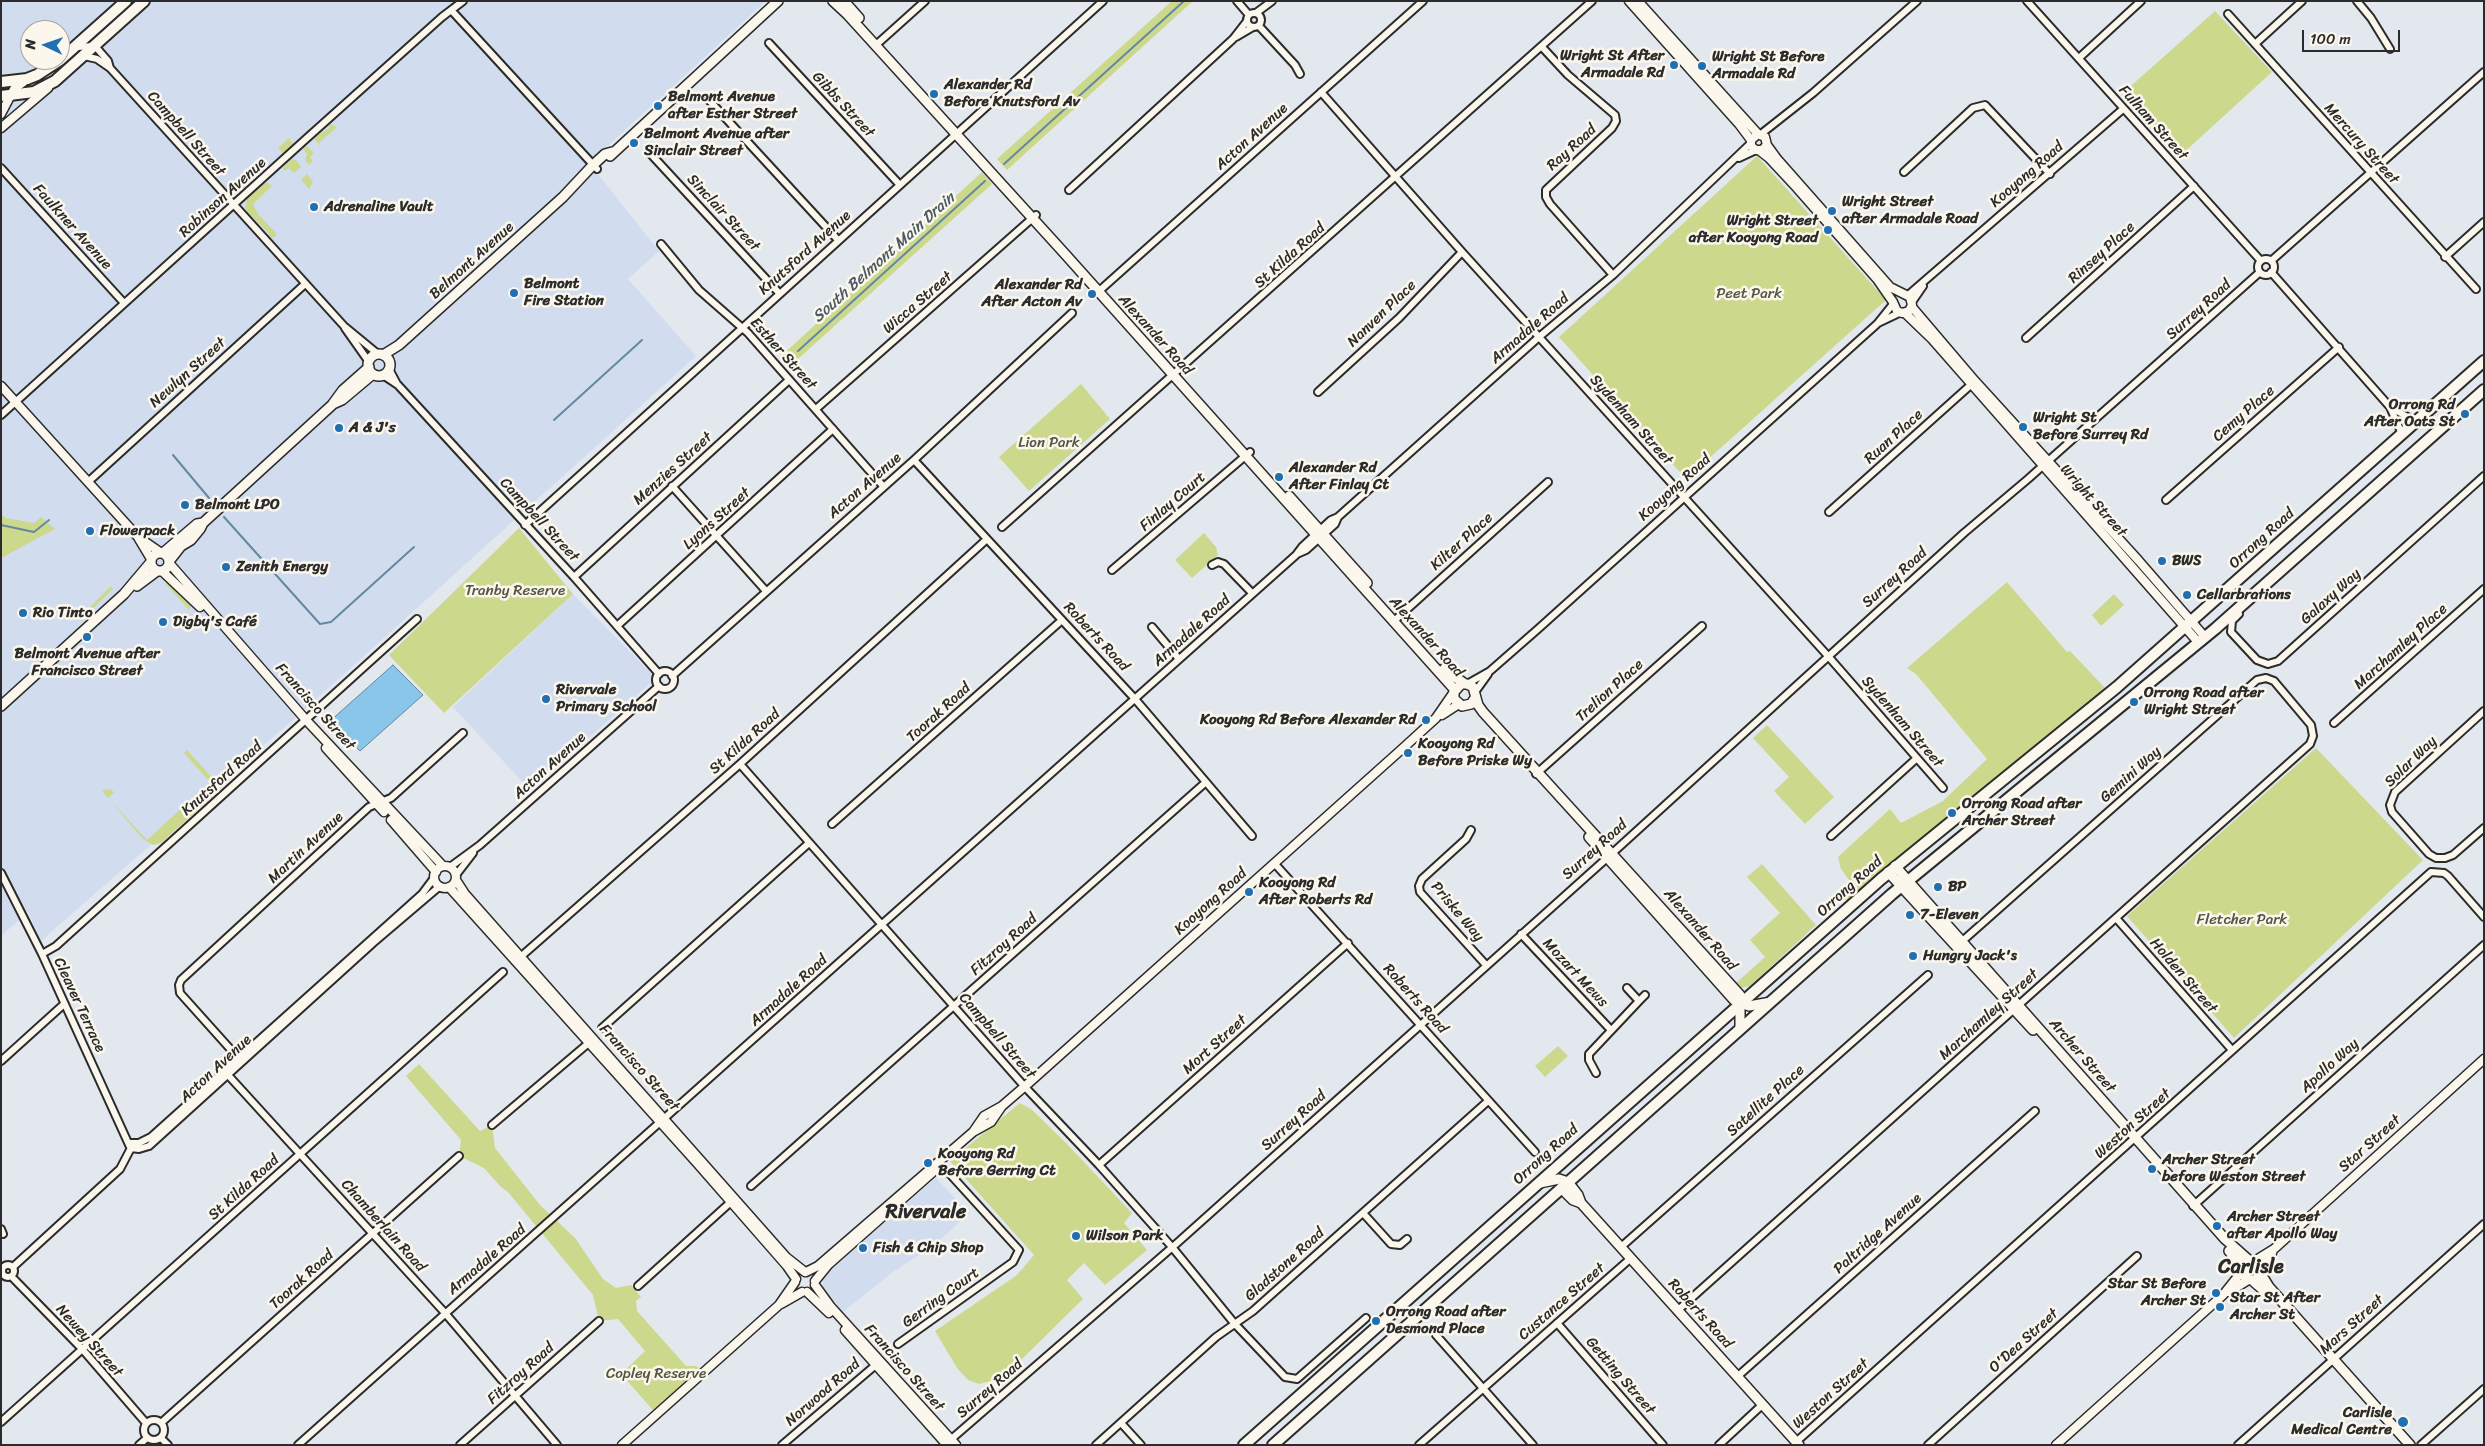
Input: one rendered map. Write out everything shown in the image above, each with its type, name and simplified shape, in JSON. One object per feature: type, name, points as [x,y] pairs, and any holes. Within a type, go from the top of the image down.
[{"type":"main road","points":[[70,52],[126,1]]},
{"type":"main road","points":[[6,96],[34,92],[55,81],[144,1]]},
{"type":"main road","name":"Belmont Avenue","points":[[370,368],[372,356],[385,363],[399,345],[595,167],[749,31],[778,1]]},
{"type":"main road","name":"Alexander Road","points":[[833,1],[878,43]]},
{"type":"main road","name":"Alexander Road","points":[[844,1],[878,43],[1396,619],[1447,672],[1466,684],[1475,695],[1483,712],[1734,1000],[1741,1003]]},
{"type":"main road","points":[[1,82],[27,79],[45,70]]},
{"type":"main road","name":"Orrong Road","points":[[1244,1445],[1892,869],[2117,687],[2484,361]]},
{"type":"main road","points":[[124,594],[160,571],[166,557],[197,524],[203,523],[333,404],[342,400],[370,368],[385,363]]},
{"type":"main road","points":[[1272,1445],[1904,884],[2202,639],[2484,390]]},
{"type":"main road","points":[[1,706],[124,594],[151,561],[154,554],[166,557]]},
{"type":"main road","points":[[151,561],[160,571]]},
{"type":"main road","name":"Alexander Road","points":[[1396,619],[1454,691],[1454,699],[1476,711],[1537,774]]},
{"type":"main road","points":[[1454,691],[1466,684]]},
{"type":"main road","points":[[1463,705],[1475,695]]},
{"type":"main road","name":"Archer Street","points":[[1892,869],[2248,1265]]},
{"type":"main road","points":[[1740,1029],[1741,1003],[1750,1006],[1771,1002]]},
{"type":"main road","points":[[1537,1184],[1552,1179],[1565,1185]]},
{"type":"main road","name":"Roberts Road","points":[[1565,1185],[1578,1195],[1581,1203],[1798,1443]]},
{"type":"main road","points":[[2403,1445],[2331,1361],[2269,1287],[2259,1265],[2248,1265],[2244,1276],[2251,1280],[2331,1361],[2410,1445]]},
{"type":"main road","points":[[2251,1280],[2261,1272]]},
{"type":"street","name":"Robinson Avenue","points":[[1,415],[442,17],[463,1]]},
{"type":"street","points":[[878,43],[924,1]]},
{"type":"street","name":"Knutsford Avenue","points":[[525,524],[1103,1]]},
{"type":"street","points":[[1233,39],[1262,22],[1237,1]]},
{"type":"street","points":[[1069,190],[1233,39],[1253,16],[1272,1]]},
{"type":"street","name":"Acton Avenue","points":[[1100,290],[1423,1]]},
{"type":"street","name":"St Kilda Road","points":[[1002,527],[1176,375],[1592,1]]},
{"type":"street","points":[[1629,1],[1733,116],[1754,146],[1769,158],[1797,188],[1877,279],[1893,303],[1908,300]]},
{"type":"street","name":"Wright Street","points":[[1638,1],[1763,138],[1890,287],[1908,300],[1973,383]]},
{"type":"street","points":[[1754,146],[1774,126],[1917,1]]},
{"type":"street","name":"Fulham Street","points":[[2027,1],[2261,261]]},
{"type":"street","points":[[2078,58],[2141,1]]},
{"type":"street","points":[[2255,44],[2302,1]]},
{"type":"street","points":[[2357,1],[2371,18],[2390,49]]},
{"type":"street","points":[[452,11],[595,167]]},
{"type":"street","name":"Mercury Street","points":[[2228,14],[2445,257],[2476,289]]},
{"type":"street","points":[[1253,16],[1256,27],[1295,65],[1300,74]]},
{"type":"street","name":"Gibbs Street","points":[[769,43],[899,184]]},
{"type":"street","points":[[75,48],[95,46]]},
{"type":"street","name":"Campbell Street","points":[[95,46],[108,61],[110,68]]},
{"type":"street","name":"Ray Road","points":[[1542,47],[1568,75],[1614,115],[1616,121],[1612,128],[1546,190],[1546,198],[1550,204],[1613,274]]},
{"type":"street","name":"Campbell Street","points":[[84,56],[96,59],[110,68],[344,326],[385,363],[398,386],[574,576],[659,674]]},
{"type":"street","points":[[2271,261],[2484,72]]},
{"type":"street","points":[[1,114],[6,96],[27,79]]},
{"type":"street","points":[[1,128],[55,81]]},
{"type":"street","name":"Sydenham Street","points":[[1321,92],[1462,252],[1828,656],[1943,788]]},
{"type":"street","points":[[708,99],[838,240]]},
{"type":"street","points":[[1904,172],[1973,108],[1985,105],[2050,174]]},
{"type":"street","name":"Kooyong Road","points":[[1908,300],[1926,281],[2123,109]]},
{"type":"street","points":[[1754,146],[1763,138]]},
{"type":"street","name":"Armadale Road","points":[[298,1445],[1320,534],[1331,520],[1338,517],[1539,336],[1613,274],[1738,158],[1754,146]]},
{"type":"street","name":"Sinclair Street","points":[[648,151],[779,293]]},
{"type":"street","name":"Faulkner Avenue","points":[[1,168],[124,303]]},
{"type":"street","name":"Rinsey Place","points":[[2026,338],[2194,186]]},
{"type":"street","name":"Wicca Street","points":[[816,409],[1034,217]]},
{"type":"street","points":[[2445,257],[2484,222]]},
{"type":"street","name":"Esther Street","points":[[661,244],[699,290],[742,326],[883,486]]},
{"type":"street","name":"Nanven Place","points":[[1318,392],[1400,318],[1462,252]]},
{"type":"street","points":[[2266,259],[2271,261],[2274,265],[2272,272],[2264,274],[2260,272],[2258,266],[2261,261],[2266,259]]},
{"type":"street","name":"Surrey Road","points":[[949,1444],[1609,856],[1965,531],[2045,464],[2260,272]]},
{"type":"street","points":[[2272,272],[2390,407],[2402,434]]},
{"type":"street","name":"Newlyn Street","points":[[88,482],[305,284]]},
{"type":"street","points":[[1902,313],[1908,300]]},
{"type":"street","name":"Wright Street","points":[[1893,303],[1902,313],[1919,325],[1973,383],[2202,639]]},
{"type":"street","name":"Kooyong Road","points":[[1466,684],[1490,671],[1685,498],[1877,324],[1893,303]]},
{"type":"street","name":"Acton Avenue","points":[[672,676],[914,460],[1072,313]]},
{"type":"street","name":"Kooyong Road","points":[[1877,324],[1902,313]]},
{"type":"street","name":"Campbell Street","points":[[344,326],[370,368]]},
{"type":"street","name":"Cemy Place","points":[[2166,500],[2339,347]]},
{"type":"street","name":"Menzies Street","points":[[574,576],[789,380]]},
{"type":"street","name":"Ruan Place","points":[[1830,512],[1973,383]]},
{"type":"street","name":"Francisco Street","points":[[1,386],[138,537],[166,557],[305,722]]},
{"type":"street","points":[[2390,407],[2416,422]]},
{"type":"street","name":"Lyons Street","points":[[617,626],[718,536],[833,429]]},
{"type":"street","name":"Finlay Court","points":[[1112,570],[1247,454]]},
{"type":"street","name":"Roberts Road","points":[[914,460],[1135,698],[1252,836]]},
{"type":"street","name":"Galaxy Way","points":[[2258,591],[2252,603],[2232,621],[2231,632],[2257,660],[2268,664],[2278,661],[2484,476]]},
{"type":"street","name":"Kilter Place","points":[[1396,619],[1548,482]]},
{"type":"street","points":[[672,486],[766,591]]},
{"type":"street","name":"Francisco Street","points":[[138,537],[151,561]]},
{"type":"street","name":"St Kilda Road","points":[[519,959],[740,764],[988,539]]},
{"type":"street","points":[[1212,565],[1218,562],[1224,564],[1252,593]]},
{"type":"street","name":"Francisco Street","points":[[160,571],[195,603],[379,803],[416,847],[435,875],[440,886]]},
{"type":"street","name":"Marchamley Place","points":[[2334,723],[2484,589]]},
{"type":"street","name":"Knutsford Road","points":[[42,954],[56,946],[305,722],[416,619]]},
{"type":"street","name":"Toorak Road","points":[[832,824],[1062,620]]},
{"type":"street","name":"Trelion Place","points":[[1537,774],[1702,626]]},
{"type":"street","points":[[1152,627],[1179,659]]},
{"type":"street","name":"Kooyong Road","points":[[1475,695],[1490,671]]},
{"type":"street","points":[[669,672],[672,676],[671,686],[667,689],[659,686],[656,678],[659,674],[669,672]]},
{"type":"street","name":"Gemini Way","points":[[1960,944],[2257,680],[2266,678],[2274,681],[2311,724],[2313,736]]},
{"type":"street","name":"Acton Avenue","points":[[446,866],[480,845],[659,686]]},
{"type":"street","name":"Kooyong Road","points":[[805,1272],[818,1266],[913,1182],[939,1162],[973,1132],[984,1116],[1002,1106],[1024,1087],[1275,864],[1436,718],[1454,691]]},
{"type":"street","name":"Kooyong Road","points":[[1436,718],[1463,705]]},
{"type":"street","name":"Solar Way","points":[[2484,711],[2395,792],[2390,805],[2392,812],[2429,854],[2436,858],[2454,855],[2484,828]]},
{"type":"street","name":"Martin Avenue","points":[[239,1060],[180,993],[179,985],[181,980],[368,808],[391,798],[463,732]]},
{"type":"street","name":"Marchamley Street","points":[[1678,1310],[2310,744],[2313,736]]},
{"type":"street","points":[[1831,836],[1917,758]]},
{"type":"street","name":"Campbell Street","points":[[740,764],[1024,1087],[1099,1165],[1172,1247],[1234,1323],[1285,1377],[1297,1379],[1366,1318]]},
{"type":"street","name":"Fitzroy Road","points":[[751,1186],[1206,782]]},
{"type":"street","name":"Francisco Street","points":[[379,803],[446,866],[456,878],[465,894],[519,959],[662,1121],[786,1257],[805,1272]]},
{"type":"street","name":"Priske Way","points":[[1471,830],[1466,839],[1422,879],[1419,886],[1420,892],[1486,966]]},
{"type":"street","points":[[602,1028],[809,843]]},
{"type":"street","name":"Acton Avenue","points":[[456,878],[480,845]]},
{"type":"street","name":"Roberts Road","points":[[1275,864],[1535,1152]]},
{"type":"street","points":[[435,875],[446,866]]},
{"type":"street","name":"Weston Street","points":[[1798,1443],[2431,872],[2444,873],[2448,876],[2484,917]]},
{"type":"street","name":"Cleaver Terrace","points":[[1,874],[42,954],[63,1005],[130,1146]]},
{"type":"street","name":"Acton Avenue","points":[[130,1146],[138,1149],[148,1146],[228,1075],[239,1060],[422,894],[435,875]]},
{"type":"street","points":[[440,886],[449,887],[456,878]]},
{"type":"street","name":"Acton Avenue","points":[[130,1146],[151,1137],[440,886]]},
{"type":"street","name":"Francisco Street","points":[[449,887],[519,959]]},
{"type":"street","name":"Holden Street","points":[[2116,918],[2232,1050]]},
{"type":"street","name":"Mozart Mews","points":[[1521,934],[1610,1029]]},
{"type":"street","name":"Mort Street","points":[[1099,1165],[1348,943]]},
{"type":"street","name":"Apollo Way","points":[[2194,1205],[2484,945]]},
{"type":"street","name":"St Kilda Road","points":[[1,1422],[503,972]]},
{"type":"street","name":"Satellite Place","points":[[1621,1247],[1928,975]]},
{"type":"street","name":"Mozart Mews","points":[[1627,988],[1639,1000]]},
{"type":"street","name":"Mozart Mews","points":[[1596,1073],[1589,1060],[1589,1054],[1610,1029],[1645,995]]},
{"type":"street","points":[[1,1061],[63,1005]]},
{"type":"street","points":[[492,1125],[591,1040]]},
{"type":"street","name":"Star Street","points":[[2056,1445],[2223,1295],[2248,1265],[2274,1249],[2484,1059]]},
{"type":"street","name":"Chamberlain Road","points":[[228,1075],[445,1313],[557,1445]]},
{"type":"street","name":"Gladstone Road","points":[[1096,1445],[1234,1323],[1253,1311],[1488,1101]]},
{"type":"street","name":"Paltridge Avenue","points":[[1738,1376],[2034,1111]]},
{"type":"street","points":[[13,1267],[120,1169],[130,1146]]},
{"type":"street","name":"Toorak Road","points":[[161,1423],[459,1156]]},
{"type":"street","name":"Kooyong Road","points":[[815,1283],[828,1264],[933,1172],[939,1162]]},
{"type":"street","name":"Gerring Court","points":[[898,1344],[1013,1262],[1019,1250],[939,1162]]},
{"type":"street","points":[[638,1286],[734,1200]]},
{"type":"street","name":"Francisco Street","points":[[734,1200],[787,1266],[796,1281]]},
{"type":"street","points":[[1363,1213],[1392,1244],[1400,1245],[1407,1239]]},
{"type":"street","name":"Mars Street","points":[[2238,1445],[2484,1224]]},
{"type":"street","name":"Star Street","points":[[2261,1272],[2274,1249]]},
{"type":"street","name":"O'Dea Street","points":[[1928,1445],[2137,1256]]},
{"type":"street","name":"Custance Street","points":[[1419,1445],[1631,1258]]},
{"type":"street","points":[[10,1265],[13,1267],[15,1272],[12,1277],[2,1276],[3,1267],[10,1265]]},
{"type":"street","points":[[622,1445],[779,1304],[799,1274],[805,1272],[812,1275],[815,1283],[804,1292],[779,1304]]},
{"type":"street","name":"Newey Street","points":[[12,1277],[83,1350],[146,1423]]},
{"type":"street","name":"Star Street","points":[[2223,1295],[2251,1280]]},
{"type":"street","points":[[796,1281],[797,1288],[804,1292]]},
{"type":"street","name":"Francisco Street","points":[[815,1283],[831,1307],[949,1444]]},
{"type":"street","name":"Francisco Street","points":[[804,1292],[819,1302],[878,1362]]},
{"type":"street","name":"Fitzroy Road","points":[[460,1445],[599,1321]]},
{"type":"street","name":"Getting Street","points":[[1557,1323],[1663,1445]]},
{"type":"street","points":[[1436,1335],[1534,1445]]},
{"type":"street","name":"Norwood Road","points":[[782,1445],[878,1362]]},
{"type":"street","points":[[2421,1445],[2484,1388]]},
{"type":"street","points":[[1719,1445],[1762,1405]]},
{"type":"street","points":[[156,1420],[161,1423],[164,1432],[162,1438],[152,1441],[147,1438],[144,1429],[146,1423],[156,1420]]},
{"type":"street","points":[[1121,1423],[1141,1445]]},
{"type":"street","points":[[139,1445],[147,1438]]},
{"type":"street","points":[[162,1438],[168,1445]]},
{"type":"shaded area","points":[[1,1],[766,1],[589,163],[659,251],[628,279],[696,356],[302,712],[41,941],[28,912],[1,936]]},
{"type":"shaded area","name":"Rivervale Primary School","points":[[573,594],[656,678],[530,790],[453,707]]},
{"type":"shaded area","points":[[936,1178],[969,1213],[937,1243],[893,1272],[843,1312],[823,1287],[823,1276]]},
{"type":"green space","points":[[1172,1],[1193,1],[1007,170],[997,159]]},
{"type":"green space","points":[[2215,11],[2272,72],[2180,156],[2123,93]]},
{"type":"green space","points":[[330,124],[337,127],[319,143],[321,148],[314,138],[329,128]]},
{"type":"green space","points":[[289,138],[293,143],[292,147],[283,153],[278,148]]},
{"type":"green space","points":[[307,146],[314,153],[310,157],[313,161],[309,165],[305,160],[307,154],[303,149]]},
{"type":"green space","name":"Peet Park","points":[[1757,156],[1886,300],[1686,479],[1559,337]]},
{"type":"green space","points":[[292,159],[296,160],[301,167],[294,173],[289,168],[285,171],[283,168]]},
{"type":"green space","points":[[982,172],[992,184],[789,367],[780,357]]},
{"type":"green space","points":[[307,174],[313,182],[309,189],[301,180]]},
{"type":"green space","points":[[264,183],[272,186],[253,204],[258,214],[276,233],[276,236],[273,238],[269,237],[269,234],[250,216],[245,208],[247,199]]},
{"type":"green space","name":"Lion Park","points":[[1081,384],[1110,419],[1029,491],[999,457]]},
{"type":"green space","points":[[1,514],[6,518],[34,523],[41,517],[55,529],[1,558]]},
{"type":"green space","name":"Tranby Reserve","points":[[519,528],[573,594],[444,713],[389,655]]},
{"type":"green space","points":[[1204,533],[1216,547],[1218,555],[1192,578],[1175,560]]},
{"type":"green space","points":[[168,580],[191,605],[189,610],[166,584]]},
{"type":"green space","points":[[2007,582],[2067,652],[2070,651],[2105,688],[1849,900],[1841,900],[1838,896],[1852,884],[1841,869],[1838,857],[1890,809],[1901,823],[1943,801],[1987,759],[1916,674],[1907,668]]},
{"type":"green space","points":[[111,586],[113,589],[89,612],[86,611]]},
{"type":"green space","points":[[2114,594],[2124,605],[2101,626],[2092,615]]},
{"type":"green space","points":[[1767,725],[1834,797],[1805,824],[1774,791],[1789,777],[1753,738]]},
{"type":"green space","name":"Fletcher Park","points":[[2316,748],[2423,860],[2234,1038],[2127,916]]},
{"type":"green space","points":[[187,750],[218,784],[223,780],[224,786],[216,787],[212,790],[212,797],[161,843],[153,845],[143,839],[102,791],[107,789],[107,796],[108,789],[112,790],[114,793],[108,798],[147,840],[210,782],[184,753]]},
{"type":"green space","points":[[1762,864],[1816,925],[1750,986],[1740,988],[1735,984],[1765,957],[1750,940],[1780,913],[1747,877]]},
{"type":"green space","points":[[1558,1046],[1568,1056],[1545,1077],[1535,1066]]},
{"type":"green space","name":"Copley Reserve","points":[[419,1064],[480,1131],[492,1125],[495,1148],[540,1205],[575,1238],[603,1279],[616,1288],[631,1285],[641,1297],[636,1301],[637,1311],[686,1366],[696,1366],[700,1369],[653,1410],[621,1374],[645,1351],[618,1319],[599,1321],[593,1295],[508,1192],[484,1168],[459,1156],[461,1140],[406,1076]]},
{"type":"green space","points":[[1020,1103],[1031,1109],[1066,1143],[1132,1213],[1124,1223],[1147,1250],[1105,1285],[1084,1263],[1067,1280],[1083,1299],[1021,1360],[991,1381],[979,1384],[968,1380],[957,1368],[935,1331],[1017,1275],[1034,1255],[950,1161]]},
{"type":"water","points":[[393,665],[423,695],[360,751],[330,721]]},
{"type":"waterway","name":"South Belmont Main Drain","points":[[1004,164],[1184,1]]},
{"type":"waterway","name":"South Belmont Main Drain","points":[[798,351],[985,181]]},
{"type":"waterway","name":"South Belmont Main Drain","points":[[554,420],[642,340]]},
{"type":"waterway","points":[[173,455],[209,498]]},
{"type":"waterway","name":"South Belmont Main Drain","points":[[224,517],[320,624],[331,622],[414,547]]},
{"type":"waterway","name":"South Belmont Main Drain","points":[[1,525],[34,532],[49,520]]},
{"type":"place","name":"Wright St After Armadale Rd","points":[[1674,65]]},
{"type":"place","name":"Wright St Before Armadale Rd","points":[[1702,66]]},
{"type":"place","name":"Alexander Rd Before Knutsford Av","points":[[934,94]]},
{"type":"place","name":"Belmont Avenue after Esther Street","points":[[658,106]]},
{"type":"place","name":"Belmont Avenue after Sinclair Street","points":[[634,143]]},
{"type":"place","name":"Adrenaline Vault","points":[[314,207]]},
{"type":"place","name":"Wright Street after Armadale Road","points":[[1832,211]]},
{"type":"place","name":"Wright Street after Kooyong Road","points":[[1828,230]]},
{"type":"place","name":"Belmont Fire Station","points":[[514,293]]},
{"type":"place","name":"Alexander Rd After Acton Av","points":[[1092,294]]},
{"type":"place","name":"Orrong Rd After Oats St","points":[[2465,414]]},
{"type":"place","name":"Wright St Before Surrey Rd","points":[[2023,427]]},
{"type":"place","name":"A & J's","points":[[339,428]]},
{"type":"place","name":"Alexander Rd After Finlay Ct","points":[[1279,477]]},
{"type":"place","name":"Belmont LPO","points":[[185,505]]},
{"type":"place","name":"Flowerpack","points":[[90,531]]},
{"type":"place","name":"BWS","points":[[2162,561]]},
{"type":"place","name":"Zenith Energy","points":[[226,567]]},
{"type":"place","name":"Cellarbrations","points":[[2187,595]]},
{"type":"place","name":"Rio Tinto","points":[[23,613]]},
{"type":"place","name":"Digby's Café","points":[[163,622]]},
{"type":"place","name":"Belmont Avenue after Francisco Street","points":[[87,637]]},
{"type":"place","name":"Rivervale Primary School","points":[[546,699]]},
{"type":"place","name":"Orrong Road after Wright Street","points":[[2134,702]]},
{"type":"place","name":"Kooyong Rd Before Alexander Rd","points":[[1426,720]]},
{"type":"place","name":"Kooyong Rd Before Priske Wy","points":[[1408,753]]},
{"type":"place","name":"Orrong Road after Archer Street","points":[[1952,813]]},
{"type":"place","name":"BP","points":[[1938,887]]},
{"type":"place","name":"Kooyong Rd After Roberts Rd","points":[[1249,892]]},
{"type":"place","name":"7-Eleven","points":[[1910,915]]},
{"type":"place","name":"Hungry Jack's","points":[[1913,956]]},
{"type":"place","name":"Kooyong Rd Before Gerring Ct","points":[[928,1163]]},
{"type":"place","name":"Archer Street before Weston Street","points":[[2152,1169]]},
{"type":"place","name":"Archer Street after Apollo Way","points":[[2217,1226]]},
{"type":"place","name":"Wilson Park","points":[[1076,1236]]},
{"type":"place","name":"Fish & Chip Shop","points":[[863,1248]]},
{"type":"place","name":"Star St Before Archer St","points":[[2216,1293]]},
{"type":"place","name":"Star St After Archer St","points":[[2220,1307]]},
{"type":"place","name":"Orrong Road after Desmond Place","points":[[1376,1321]]},
{"type":"place","name":"Carlisle Medical Centre","points":[[2403,1422]]},
{"type":"district","name":"Rivervale","points":[[926,1213]]},
{"type":"district","name":"Carlisle","points":[[2251,1268]]}]
